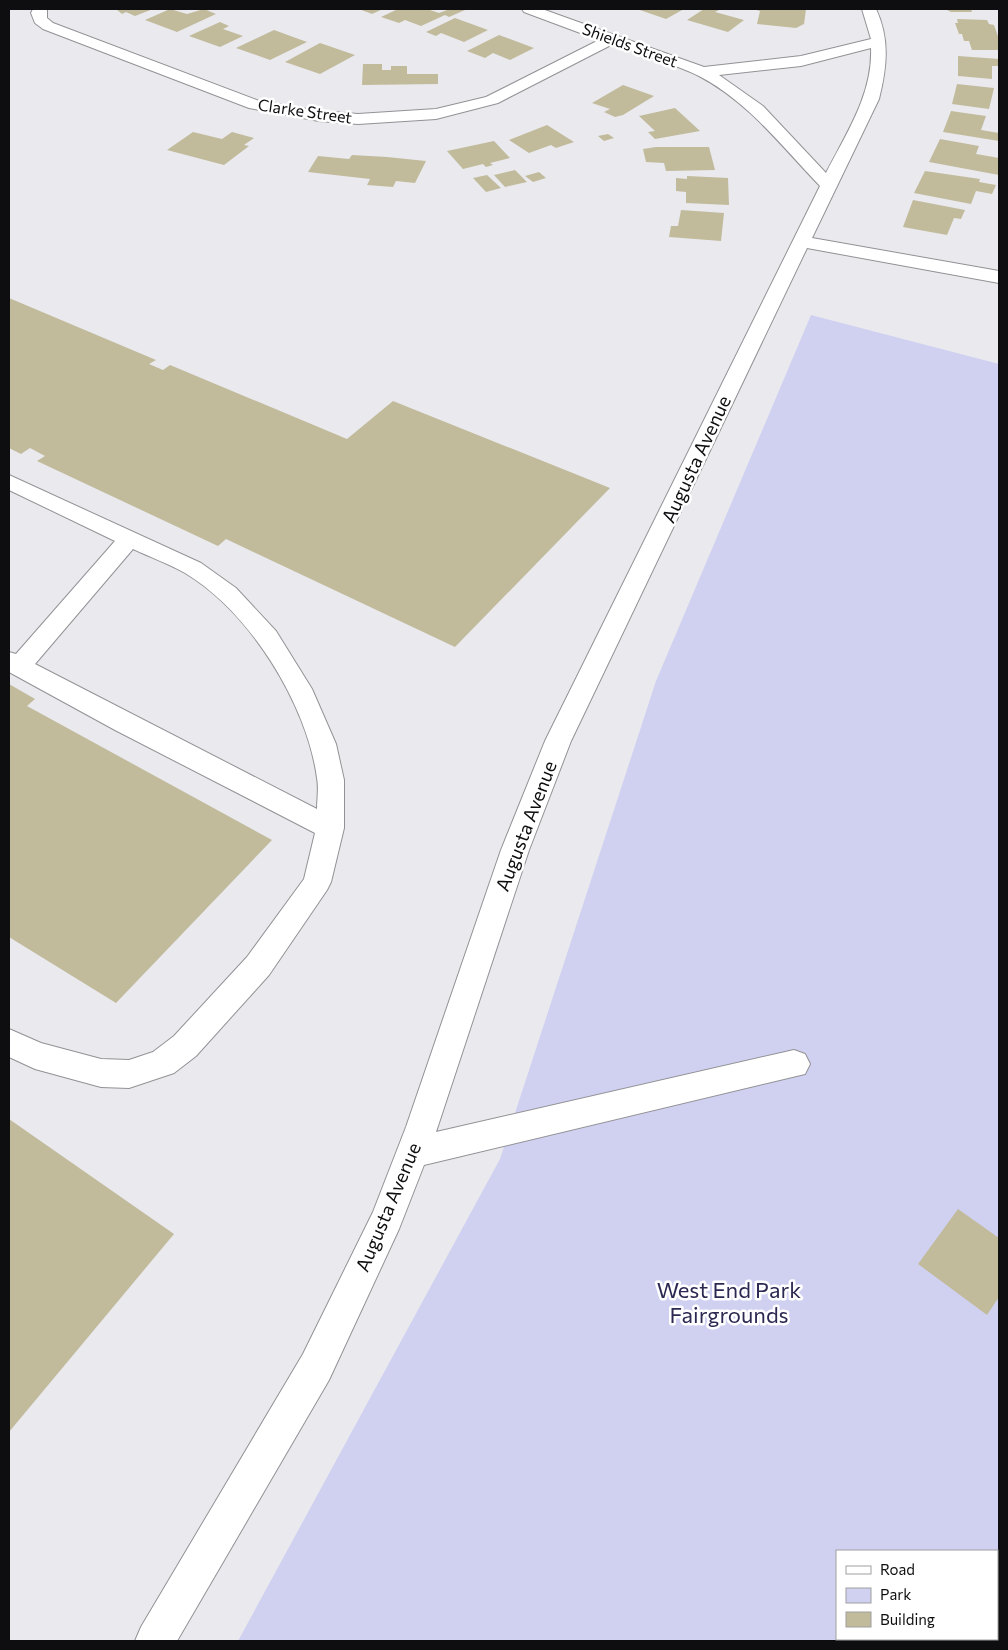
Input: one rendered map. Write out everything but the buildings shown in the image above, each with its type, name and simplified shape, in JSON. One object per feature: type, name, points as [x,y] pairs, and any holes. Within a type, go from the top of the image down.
[{"type":"street","name":"Clarke Street","points":[[40,9],[38,13],[40,20],[48,26],[255,105],[300,114],[348,118],[398,118],[436,114],[492,100],[612,39]]},
{"type":"street","name":"Shields Street","points":[[529,9],[703,72],[726,84],[759,110],[829,186]]},
{"type":"street","name":"Augusta Avenue","points":[[155,1641],[316,1367],[387,1218],[413,1152],[515,850],[558,741],[871,99],[879,71],[880,41],[876,22],[869,9]]},
{"type":"street","name":"Shields Street","points":[[703,72],[800,61],[880,41]]},
{"type":"street","points":[[802,242],[999,278]]},
{"type":"street","points":[[9,482],[193,568],[228,594],[267,638],[300,689],[323,744],[331,780],[330,828],[317,882],[258,966],[185,1046],[163,1063],[129,1074],[101,1073],[35,1055],[9,1042]]},
{"type":"street","points":[[130,538],[14,664],[124,723],[330,828]]},
{"type":"street","points":[[413,1152],[794,1064]]},
{"type":"green space","name":"West End Park Fairgrounds","points":[[811,315],[999,364],[999,1641],[238,1641],[500,1159],[656,681]]}]
